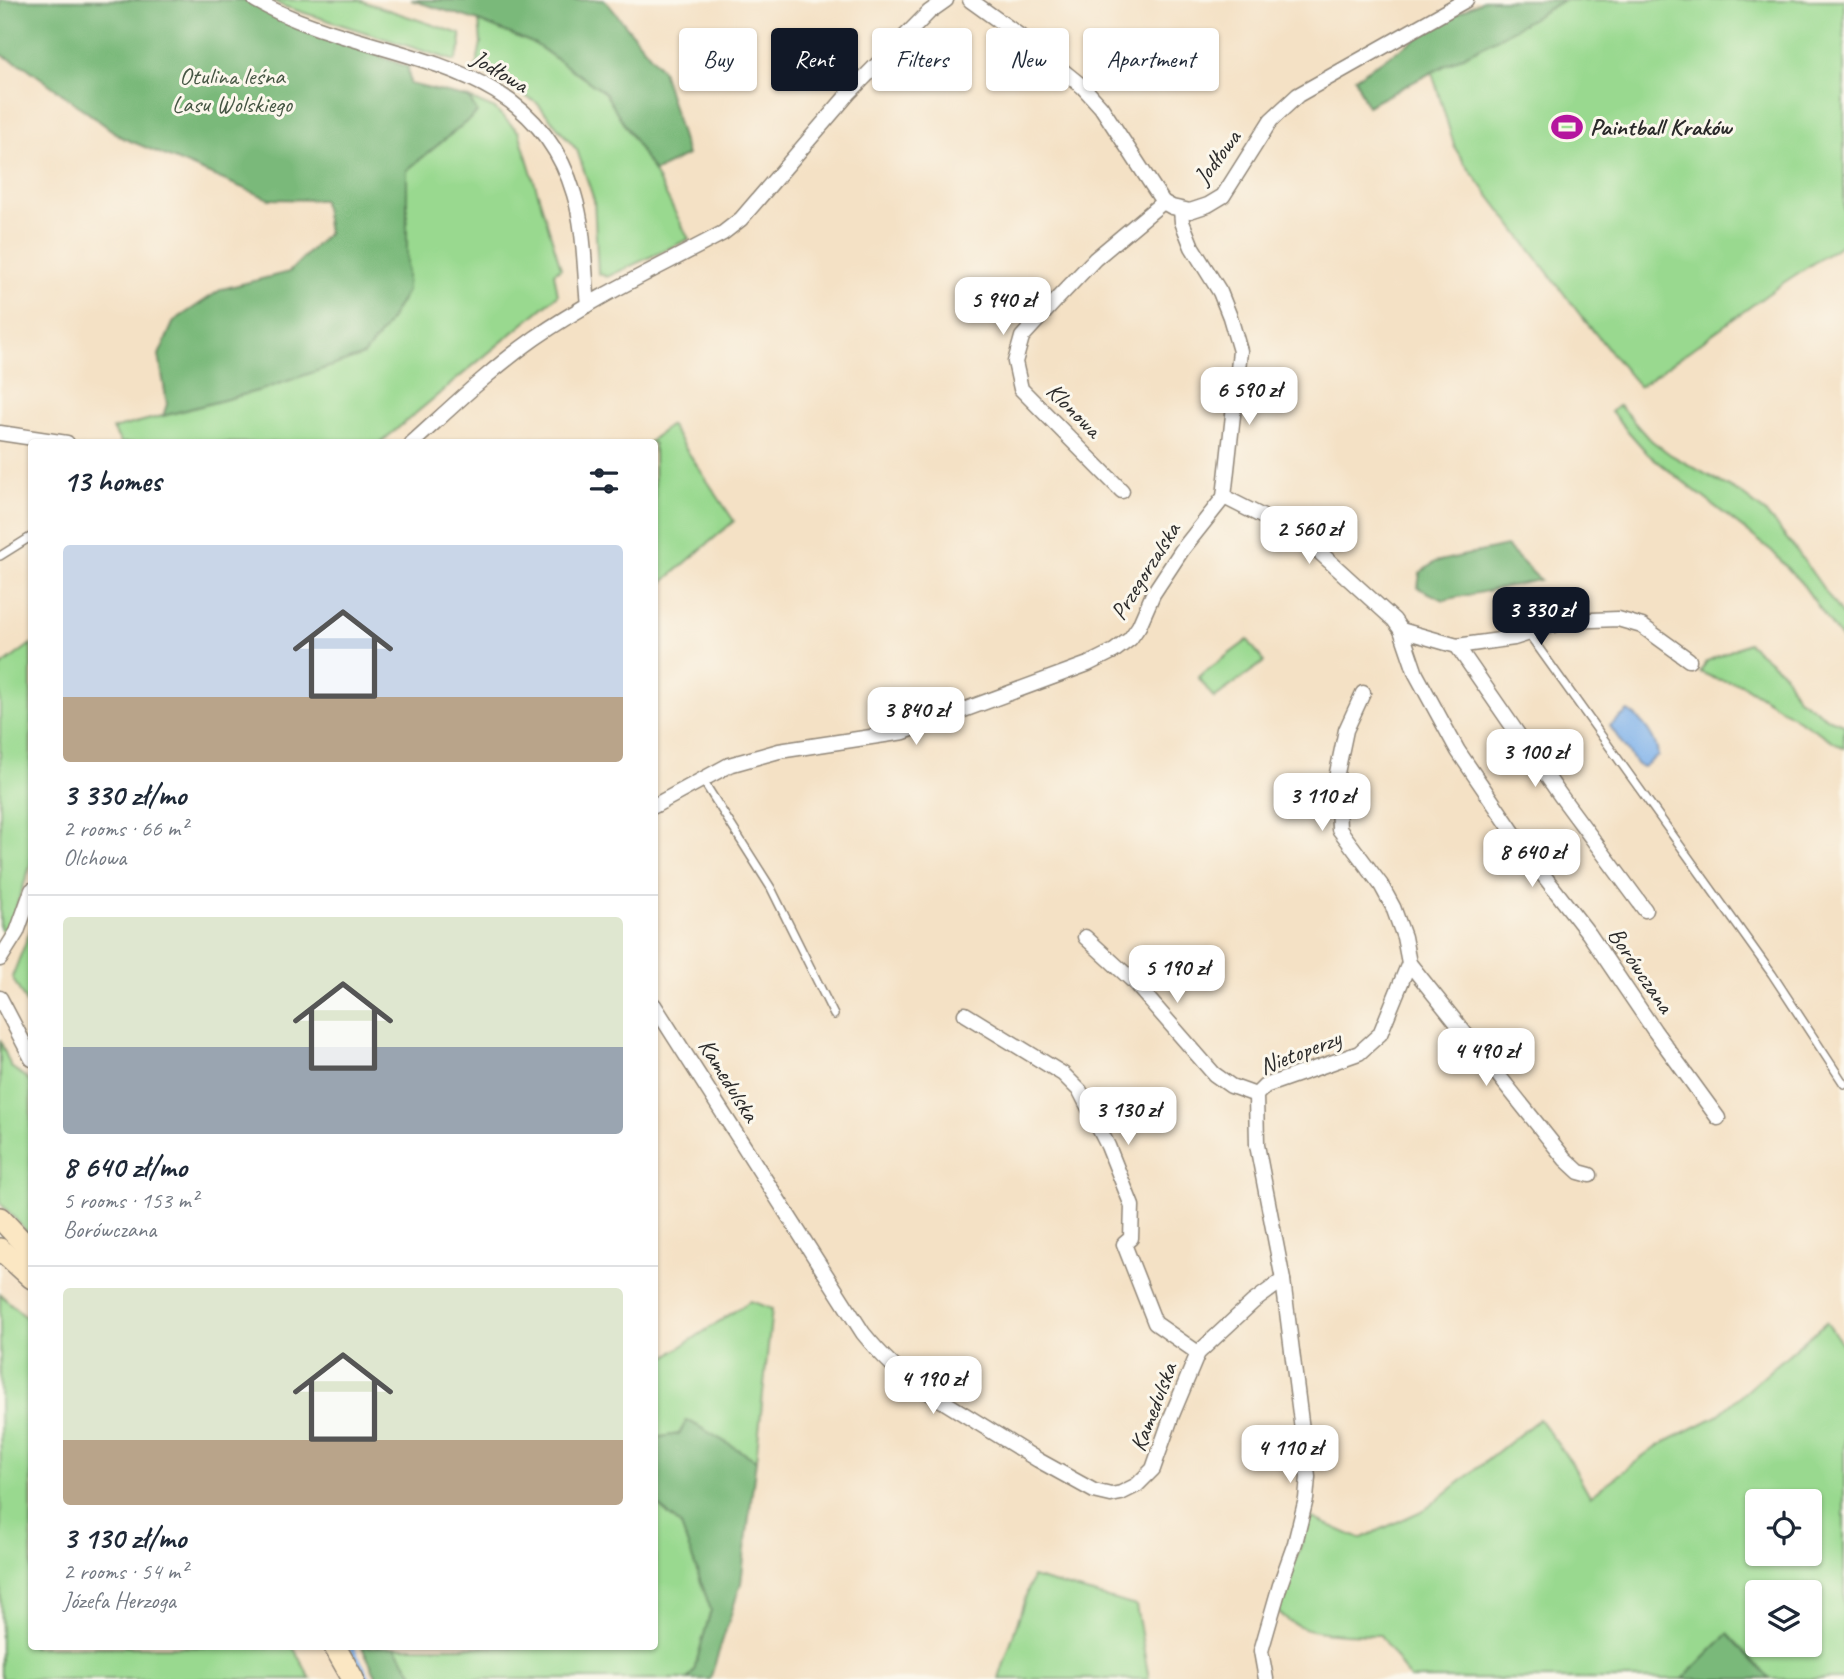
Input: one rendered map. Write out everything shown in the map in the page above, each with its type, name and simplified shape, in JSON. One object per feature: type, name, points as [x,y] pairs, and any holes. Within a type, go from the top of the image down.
[{"type":"main road","points":[[0,1218],[28,1248]]},
{"type":"main road","points":[[0,1249],[28,1274]]},
{"type":"main road","points":[[337,1650],[353,1679]]},
{"type":"street","name":"Jodłowa","points":[[255,0],[288,17],[458,71],[498,91],[523,110],[551,144],[575,196],[583,239],[588,305]]},
{"type":"street","points":[[416,439],[494,370],[536,338],[588,305],[723,233],[741,219],[850,92],[929,12],[946,0]]},
{"type":"street","points":[[970,0],[1083,87],[1101,107],[1163,202]]},
{"type":"street","name":"Jodłowa","points":[[1163,202],[1181,210],[1200,209],[1223,196],[1271,120],[1298,96],[1466,0]]},
{"type":"street","name":"Klonowa","points":[[1122,491],[1021,389],[1015,362],[1022,337],[1047,309],[1096,259],[1163,202]]},
{"type":"street","points":[[1181,210],[1182,222],[1192,247],[1220,292],[1240,351],[1224,496],[1283,527],[1316,549],[1394,620],[1401,630],[1457,646],[1514,638],[1567,621],[1618,619],[1642,626],[1689,660]]},
{"type":"street","points":[[0,433],[40,439]]},
{"type":"street","name":"Przegorzalska","points":[[658,804],[729,765],[779,751],[904,732],[1088,664],[1114,651],[1130,639],[1153,594],[1182,550],[1224,496]]},
{"type":"street","name":"Borówczana","points":[[1401,630],[1416,674],[1458,751],[1537,867],[1589,934],[1718,1118]]},
{"type":"street","points":[[1457,646],[1560,795],[1645,910]]},
{"type":"street","points":[[1363,693],[1346,730],[1337,773],[1339,830],[1381,885],[1393,907],[1404,937],[1409,963],[1565,1159],[1579,1172],[1590,1175]]},
{"type":"street","points":[[0,959],[17,932],[28,901]]},
{"type":"street","points":[[1084,937],[1133,981],[1214,1074],[1231,1086],[1256,1095]]},
{"type":"street","name":"Nietoperzy","points":[[1283,1280],[1256,1145],[1256,1095],[1265,1086],[1359,1053],[1372,1044],[1380,1034],[1409,963]]},
{"type":"street","points":[[0,998],[28,1051]]},
{"type":"street","name":"Kamedulska","points":[[658,1011],[863,1333],[901,1374],[920,1387],[1038,1460],[1094,1491],[1111,1495],[1121,1493],[1137,1485],[1153,1469],[1198,1353],[1253,1302],[1283,1280]]},
{"type":"street","points":[[965,1014],[1063,1074],[1080,1091],[1108,1146],[1132,1206],[1131,1238],[1125,1244],[1155,1323],[1198,1353]]},
{"type":"street","points":[[1266,1679],[1261,1651],[1295,1543],[1306,1499],[1308,1477],[1283,1280]]},
{"type":"lane","points":[[0,556],[28,538]]},
{"type":"lane","points":[[1528,633],[1772,974],[1844,1084]]},
{"type":"lane","points":[[702,779],[771,888],[834,1015]]},
{"type":"green space","name":"Otulina leśna Lasu Wolskiego","points":[[0,0],[248,0],[292,22],[408,67],[410,84],[469,98],[477,113],[407,170],[407,291],[385,328],[364,355],[261,390],[163,416],[167,404],[159,355],[174,321],[222,289],[289,272],[328,233],[323,200],[269,199],[121,137],[26,67],[0,54]]},
{"type":"green space","points":[[272,0],[359,0],[460,34],[461,47],[455,61],[283,6]]},
{"type":"green space","points":[[411,0],[605,0],[662,70],[687,155],[654,172],[605,93],[535,44],[479,21]]},
{"type":"green space","points":[[1483,0],[1564,0],[1496,39],[1367,106],[1355,78],[1445,20]]},
{"type":"green space","points":[[1564,0],[1844,0],[1844,243],[1783,283],[1639,387],[1465,164],[1455,148],[1432,72]]},
{"type":"green space","points":[[479,21],[535,44],[605,93],[654,172],[689,239],[607,277],[598,273],[594,200],[577,150],[537,103],[476,68],[481,43]]},
{"type":"green space","points":[[469,98],[495,109],[519,132],[561,268],[554,273],[558,295],[385,439],[119,439],[113,429],[261,390],[364,355],[385,328],[407,291],[407,170],[477,113]]},
{"type":"green space","points":[[1619,405],[1648,438],[1671,455],[1740,493],[1766,513],[1797,551],[1844,618],[1844,643],[1803,585],[1772,551],[1648,454],[1611,412]]},
{"type":"green space","points":[[670,425],[734,521],[658,586],[658,439],[653,439]]},
{"type":"green space","points":[[1506,546],[1540,580],[1444,600],[1418,588],[1420,573],[1435,562]]},
{"type":"green space","points":[[1248,640],[1264,662],[1214,698],[1198,677]]},
{"type":"green space","points":[[1748,643],[1784,673],[1797,697],[1827,718],[1844,724],[1844,748],[1741,684],[1716,679],[1700,672],[1707,661]]},
{"type":"green space","points":[[28,646],[28,873],[5,932],[0,928],[0,667]]},
{"type":"green space","points":[[28,937],[28,1006],[12,977]]},
{"type":"green space","points":[[0,1040],[11,1067],[28,1079],[28,1233],[0,1203]]},
{"type":"green space","points":[[0,1294],[28,1319],[28,1650],[295,1650],[311,1679],[1,1679]]},
{"type":"green space","points":[[750,1301],[772,1309],[756,1460],[688,1420],[679,1434],[658,1438],[658,1362]]},
{"type":"green space","points":[[1826,1322],[1844,1346],[1844,1679],[1770,1679],[1749,1657],[1822,1657],[1822,1580],[1745,1580],[1745,1652],[1728,1634],[1683,1679],[1410,1679],[1380,1635],[1310,1630],[1286,1619],[1277,1610],[1311,1517],[1360,1539],[1426,1509],[1539,1419],[1571,1462],[1590,1496],[1659,1445],[1717,1416]]},
{"type":"green space","points":[[687,1420],[756,1460],[741,1583],[710,1679],[688,1679],[694,1671],[711,1610],[681,1526],[658,1505],[658,1438],[679,1434]]},
{"type":"green space","points":[[658,1505],[681,1526],[711,1610],[694,1671],[688,1679],[416,1679],[396,1650],[658,1650]]},
{"type":"green space","points":[[1032,1577],[1136,1606],[1149,1679],[999,1679]]},
{"type":"green space","points":[[1728,1634],[1745,1652],[1745,1657],[1749,1657],[1770,1679],[1683,1679]]},
{"type":"green space","points":[[364,1650],[397,1650],[417,1679],[378,1679]]},
{"type":"water","points":[[1628,711],[1648,730],[1657,750],[1658,756],[1643,767],[1637,765],[1610,726]]},
{"type":"waterway","points":[[353,1650],[369,1679]]},
{"type":"place","name":"Paintball Kraków","points":[[1567,127]]}]
